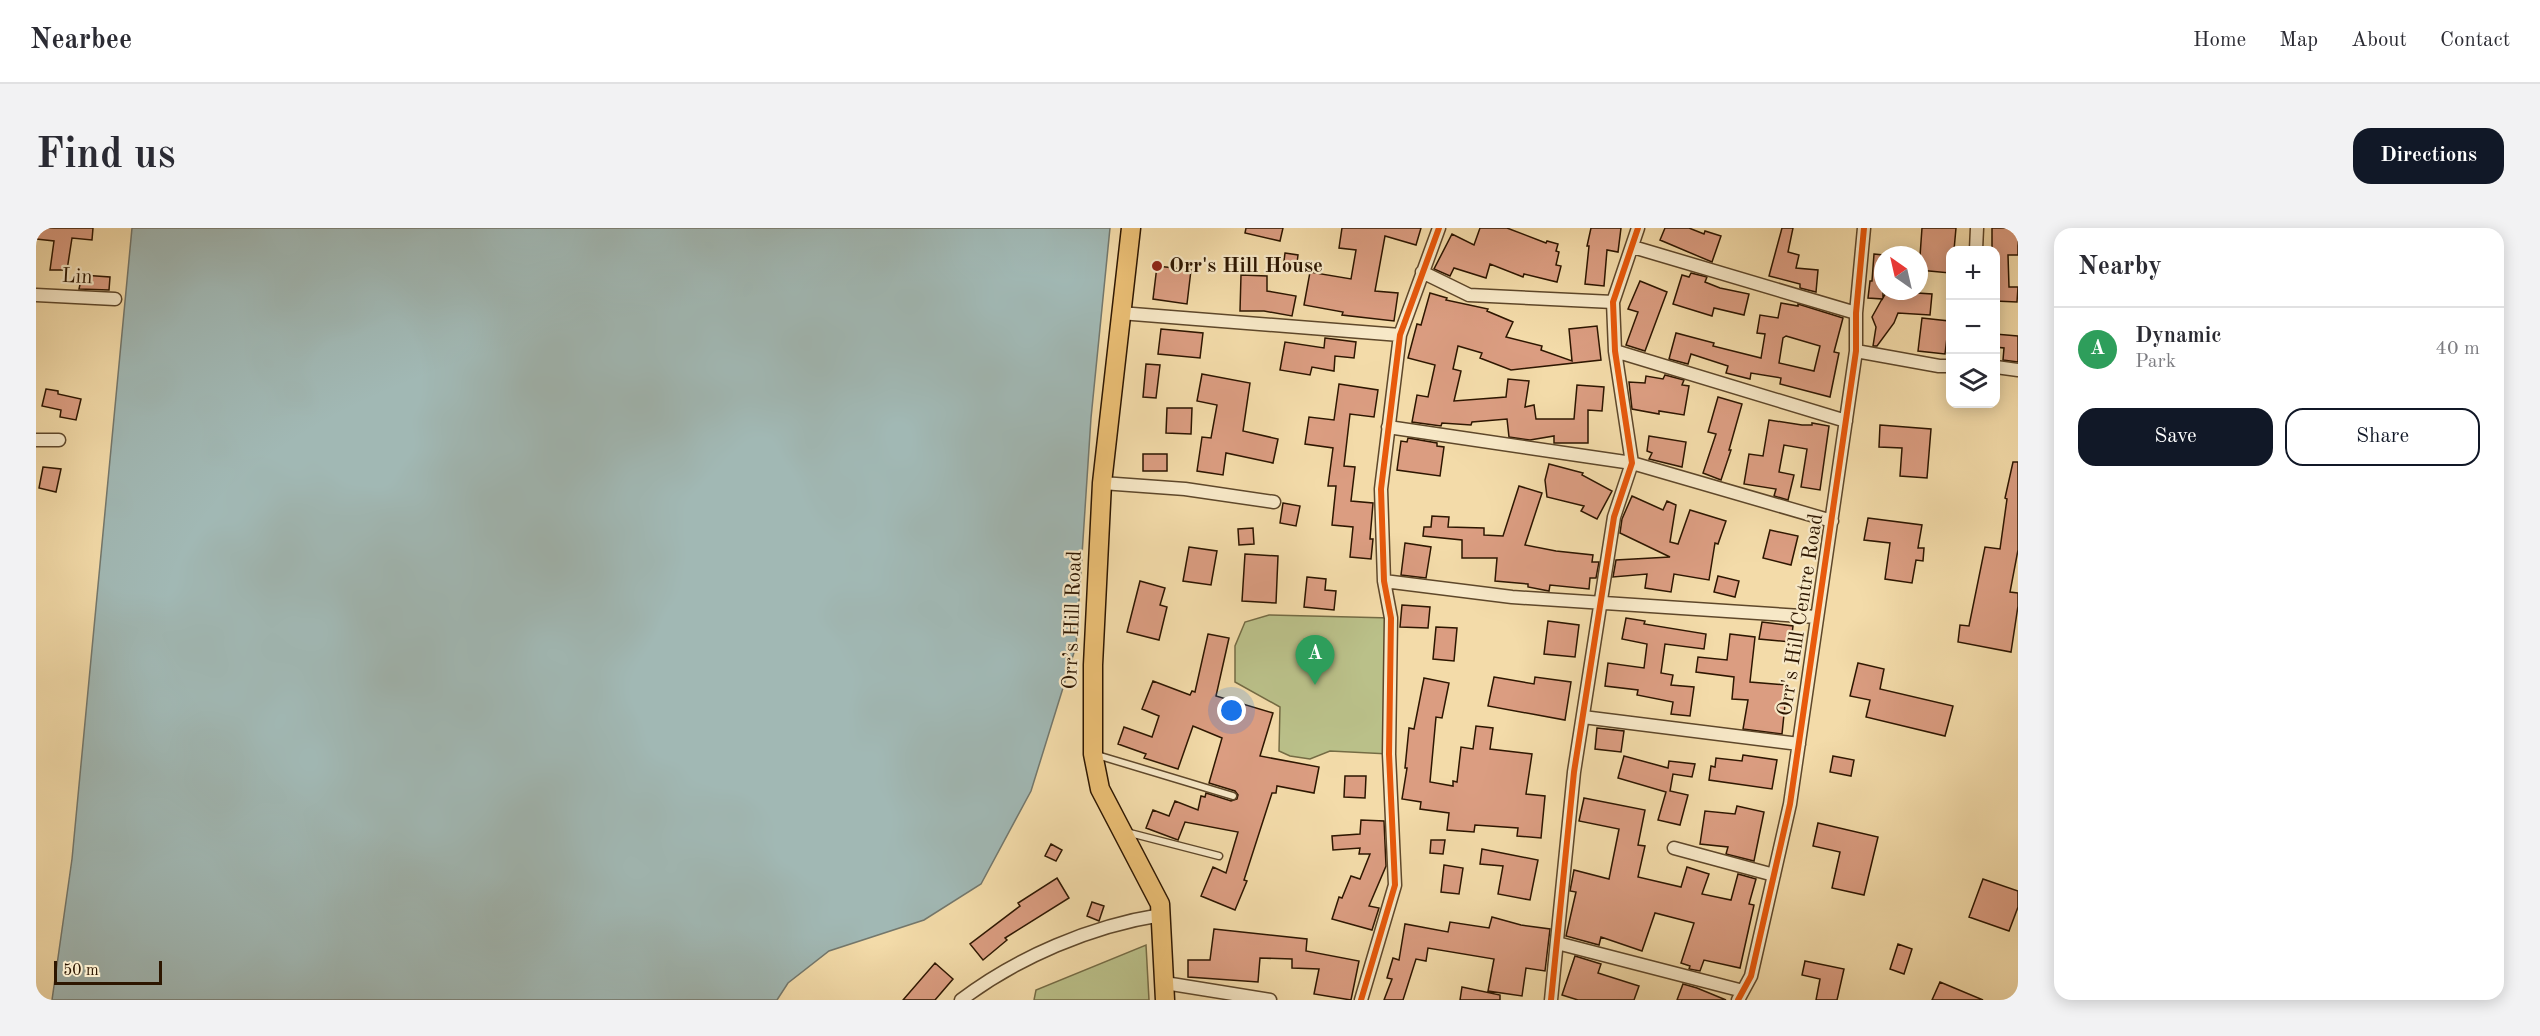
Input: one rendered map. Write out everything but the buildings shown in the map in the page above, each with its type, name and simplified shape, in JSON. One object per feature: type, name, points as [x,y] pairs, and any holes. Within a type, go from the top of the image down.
[{"type":"main road","name":"Orr’s Hill Road","points":[[1131,228],[1102,483],[1094,664],[1094,754],[1100,789],[1119,830],[1160,904],[1165,991]]},
{"type":"street","points":[[1361,1000],[1395,885],[1389,754],[1391,618],[1384,581],[1381,489],[1400,335],[1439,228]]},
{"type":"street","points":[[1551,1000],[1574,772],[1614,518],[1632,463],[1615,351],[1613,302],[1638,228]]},
{"type":"street","name":"Orr's Hill Centre Road","points":[[1741,995],[1751,976],[1790,804],[1856,351],[1856,313],[1864,228]]},
{"type":"street","points":[[1976,246],[1977,228]]},
{"type":"street","points":[[1633,247],[1856,313]]},
{"type":"street","points":[[1422,272],[1469,295],[1613,302]]},
{"type":"street","name":"Lin","points":[[36,295],[115,299]]},
{"type":"street","points":[[1120,313],[1400,335]]},
{"type":"street","points":[[1615,351],[1846,421]]},
{"type":"street","points":[[1856,351],[1946,366]]},
{"type":"street","points":[[2000,368],[2018,370]]},
{"type":"street","points":[[1388,427],[1632,463],[1832,521]]},
{"type":"street","points":[[36,440],[59,440]]},
{"type":"street","points":[[1102,483],[1185,489],[1274,502]]},
{"type":"street","points":[[1384,581],[1512,597],[1817,617]]},
{"type":"street","points":[[1583,717],[1799,744]]},
{"type":"street","points":[[1674,848],[1774,875]]},
{"type":"street","points":[[962,1000],[982,984],[1071,938],[1137,919],[1161,915]]},
{"type":"street","points":[[1557,943],[1741,995]]},
{"type":"street","points":[[1165,991],[1270,1000]]},
{"type":"lane","points":[[1094,754],[1233,796]]},
{"type":"lane","points":[[1119,830],[1220,856]]},
{"type":"green space","points":[[1269,615],[1391,618],[1389,754],[1330,751],[1310,759],[1290,756],[1279,751],[1280,707],[1235,682],[1235,646],[1245,622]]},
{"type":"green space","points":[[1146,945],[1149,1000],[1034,1000],[1036,990]]},
{"type":"water","points":[[132,228],[1110,228],[1091,418],[1076,646],[1031,791],[981,884],[924,920],[829,951],[788,983],[777,1000],[52,1000],[72,859]]},
{"type":"cycle path","points":[[1361,1000],[1395,885],[1389,754],[1391,618],[1384,581],[1381,489],[1400,335],[1439,228]]},
{"type":"cycle path","points":[[1551,1000],[1574,772],[1614,517],[1632,463],[1615,351],[1613,302],[1638,228]]},
{"type":"cycle path","points":[[1738,1000],[1751,976],[1790,804],[1856,351],[1856,313],[1864,228]]},
{"type":"place","name":"Orr's Hill House","points":[[1157,266]]},
{"type":"place","name":"Dynamic","points":[[1315,685]]}]
